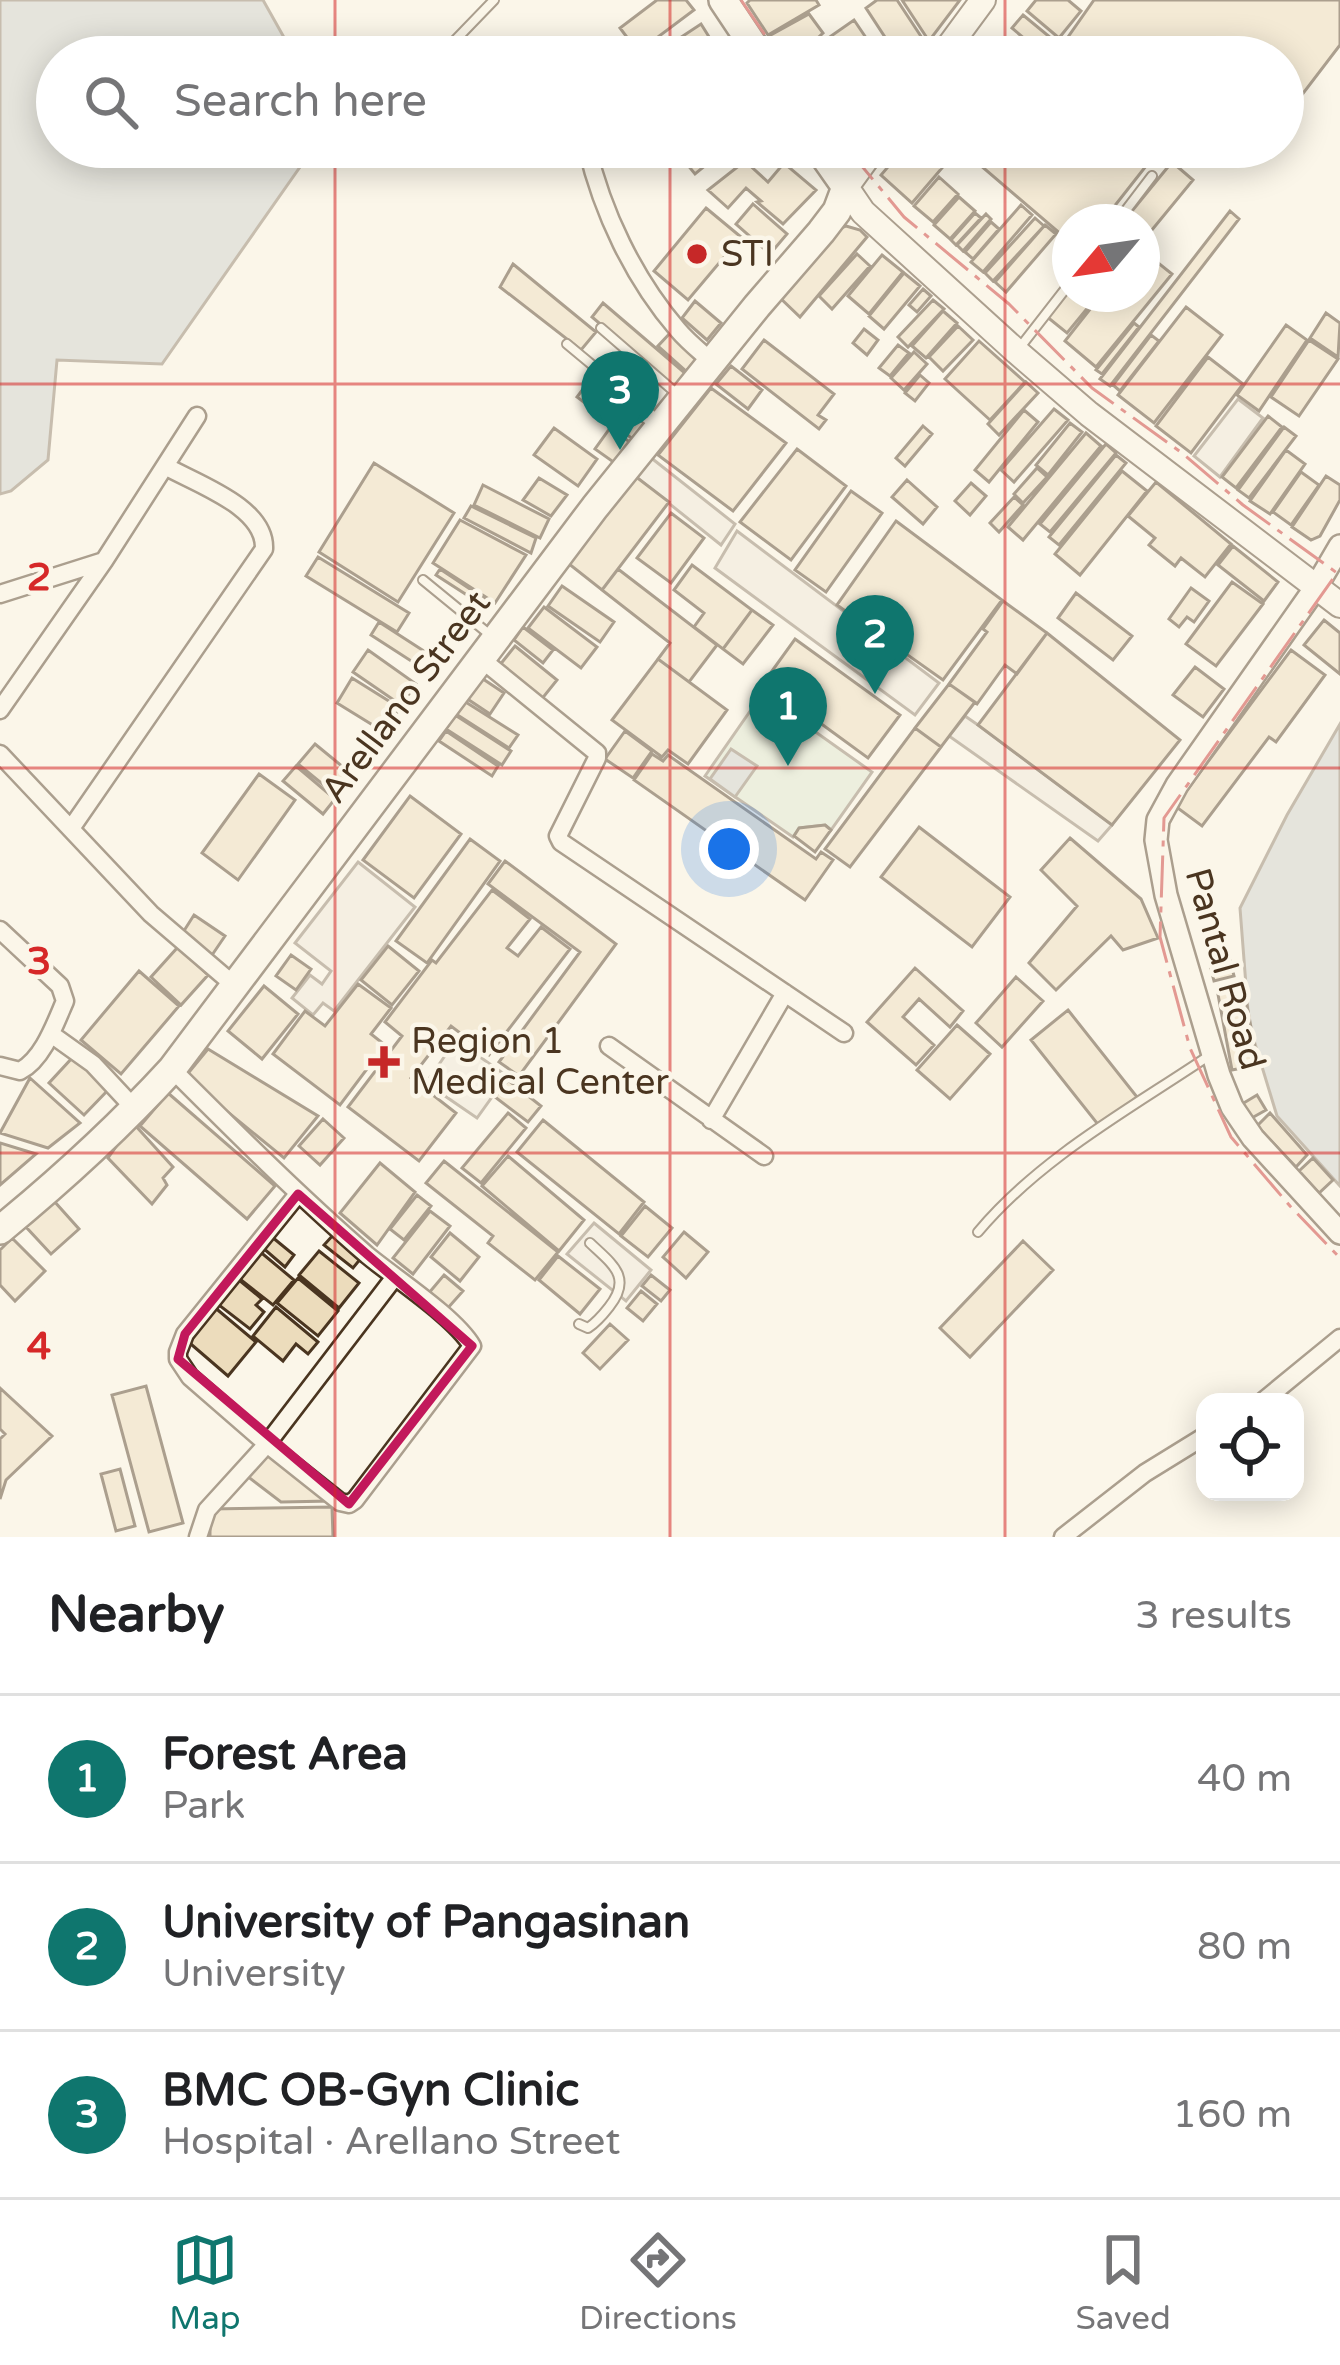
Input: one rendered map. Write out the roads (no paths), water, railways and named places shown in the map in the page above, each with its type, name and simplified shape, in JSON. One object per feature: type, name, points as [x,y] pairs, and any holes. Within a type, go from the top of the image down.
[{"type":"highway","points":[[723,0],[747,36]]},
{"type":"highway","points":[[833,168],[846,187]]},
{"type":"highway","name":"Arellano Street","points":[[0,1230],[135,1109],[172,1069],[660,426],[837,212],[846,187]]},
{"type":"main road","points":[[956,36],[983,0]]},
{"type":"main road","points":[[860,168],[846,187],[863,212],[1090,414],[1330,597]]},
{"type":"street","points":[[594,168],[619,238],[639,275],[678,329],[712,362]]},
{"type":"street","points":[[0,710],[197,416]]},
{"type":"street","points":[[72,827],[264,549],[255,520],[234,503],[165,466]]},
{"type":"street","name":"Pantal Road","points":[[1340,546],[1330,597],[1177,785],[1158,820],[1156,840],[1166,895],[1232,1107],[1253,1138],[1340,1234]]},
{"type":"street","points":[[0,594],[104,560]]},
{"type":"street","points":[[488,649],[597,754],[559,836],[561,842],[844,1033]]},
{"type":"street","points":[[0,754],[151,914],[234,985]]},
{"type":"street","points":[[0,930],[60,986],[65,1001],[51,1034],[25,1070],[0,1066]]},
{"type":"street","points":[[710,1120],[785,994]]},
{"type":"street","points":[[51,1034],[93,1064],[135,1109]]},
{"type":"street","points":[[609,1046],[764,1156]]},
{"type":"street","points":[[172,1069],[298,1194],[470,1340],[471,1351],[350,1504],[340,1502],[267,1444],[190,1377],[178,1359],[190,1327],[298,1194]]},
{"type":"street","points":[[198,1537],[207,1510],[267,1444],[394,1278]]},
{"type":"street","points":[[1273,1393],[1340,1338]]},
{"type":"street","points":[[1063,1537],[1145,1473],[1196,1442]]},
{"type":"lane","points":[[459,36],[494,0]]},
{"type":"lane","points":[[1131,204],[1152,176]]},
{"type":"lane","points":[[1017,352],[1052,306]]},
{"type":"lane","points":[[601,328],[682,398]]},
{"type":"lane","points":[[567,344],[660,426]]},
{"type":"lane","points":[[596,381],[660,426]]},
{"type":"lane","points":[[423,580],[488,649]]},
{"type":"lane","points":[[978,1232],[1004,1201],[1071,1147],[1212,1054]]},
{"type":"lane","points":[[579,1324],[595,1325],[622,1284],[617,1269],[590,1243]]},
{"type":"place","name":"STI","points":[[697,254]]},
{"type":"place","name":"BMC OB-Gyn Clinic","points":[[620,450]]},
{"type":"place","name":"University of Pangasinan","points":[[875,694]]},
{"type":"place","name":"Forest Area","points":[[788,766]]},
{"type":"place","name":"Region 1 Medical Center","points":[[384,1062]]}]
